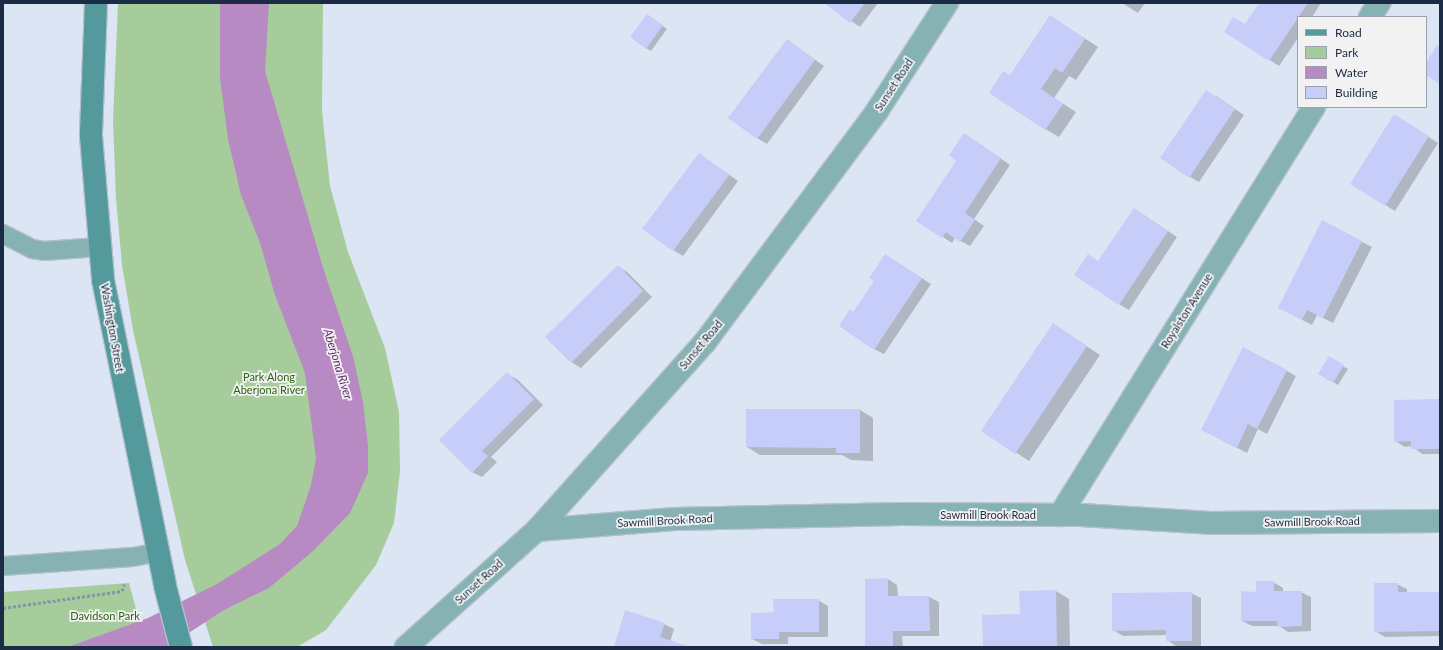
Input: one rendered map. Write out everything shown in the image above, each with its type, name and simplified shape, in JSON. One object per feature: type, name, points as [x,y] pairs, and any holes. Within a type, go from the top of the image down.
[{"type":"main road","name":"Washington Street","points":[[96,3],[91,136],[99,247],[116,356],[165,586],[181,647]]},
{"type":"street","name":"Sunset Road","points":[[406,647],[537,530],[705,342],[877,111],[947,3]]},
{"type":"street","points":[[1371,16],[1379,3]]},
{"type":"street","name":"Royalston Avenue","points":[[1060,515],[1313,108]]},
{"type":"street","name":"Sawmill Brook Road","points":[[537,530],[675,519],[900,514],[1060,515],[1210,523],[1440,521]]},
{"type":"lane","points":[[3,234],[32,249],[44,251],[99,247]]},
{"type":"lane","points":[[3,566],[133,557],[158,552]]},
{"type":"path","points":[[3,608],[122,591],[133,557]]},
{"type":"green space","name":"Park Along Aberjona River","points":[[118,3],[323,3],[322,111],[330,186],[348,252],[385,348],[399,412],[400,471],[394,523],[376,565],[326,630],[297,647],[213,647],[185,560],[133,330],[122,265],[116,199],[113,121]]},
{"type":"green space","name":"Davidson Park","points":[[129,583],[146,647],[3,647],[3,592]]},
{"type":"water","name":"Aberjona River","points":[[220,3],[269,3],[265,71],[325,274],[353,356],[363,402],[368,446],[368,473],[350,513],[313,551],[269,588],[224,610],[167,647],[68,647],[148,618],[217,584],[280,544],[297,526],[311,485],[316,459],[305,373],[275,295],[260,243],[241,195],[228,139],[220,78]]},
{"type":"building","points":[[824,3],[865,3],[850,23]]},
{"type":"building","points":[[1259,3],[1308,3],[1299,16],[1297,16],[1297,19],[1269,61],[1224,32],[1233,17],[1245,24]]},
{"type":"building","points":[[647,14],[663,25],[646,49],[630,37]]},
{"type":"building","points":[[1050,15],[1085,39],[1062,73],[1055,68],[1041,89],[1063,104],[1045,130],[989,93],[1003,71],[1010,75]]},
{"type":"building","points":[[787,39],[815,60],[757,139],[728,118]]},
{"type":"building","points":[[1437,45],[1440,47],[1440,84],[1427,76],[1427,61]]},
{"type":"building","points":[[1206,90],[1235,109],[1189,178],[1160,158]]},
{"type":"building","points":[[1394,114],[1429,136],[1385,206],[1350,184]]},
{"type":"building","points":[[964,133],[1001,158],[965,213],[975,220],[960,242],[946,232],[942,238],[916,221],[956,161],[949,155]]},
{"type":"building","points":[[699,153],[729,175],[673,251],[642,229]]},
{"type":"building","points":[[1134,208],[1168,231],[1119,305],[1074,275],[1088,254],[1098,261]]},
{"type":"building","points":[[1322,220],[1362,241],[1323,318],[1307,310],[1302,320],[1278,308]]},
{"type":"building","points":[[885,254],[922,278],[874,350],[839,326],[850,309],[853,312],[874,281],[869,278]]},
{"type":"building","points":[[618,265],[643,291],[571,363],[545,337]]},
{"type":"building","points":[[1053,323],[1087,346],[1015,454],[981,431]]},
{"type":"building","points":[[1243,347],[1287,370],[1257,429],[1248,424],[1237,448],[1201,430]]},
{"type":"building","points":[[1329,356],[1344,365],[1333,383],[1318,374]]},
{"type":"building","points":[[507,372],[534,399],[482,451],[488,456],[472,473],[439,440]]},
{"type":"building","points":[[1440,399],[1440,449],[1411,449],[1411,441],[1394,442],[1394,400]]},
{"type":"building","points":[[746,409],[860,409],[860,453],[836,453],[836,448],[746,447]]},
{"type":"building","points":[[888,578],[888,596],[929,596],[930,631],[893,631],[893,647],[865,647],[865,579]]},
{"type":"building","points":[[1256,581],[1274,581],[1274,591],[1302,591],[1302,626],[1277,627],[1277,621],[1241,621],[1241,591],[1256,592]]},
{"type":"building","points":[[1374,583],[1398,583],[1398,592],[1440,592],[1440,631],[1374,632]]},
{"type":"building","points":[[1056,590],[1057,647],[983,647],[982,615],[1020,614],[1019,591]]},
{"type":"building","points":[[1192,592],[1192,641],[1166,641],[1166,630],[1112,631],[1112,593]]},
{"type":"building","points":[[773,599],[819,599],[819,632],[779,632],[779,639],[751,639],[751,613],[774,612]]},
{"type":"building","points":[[625,610],[665,623],[660,637],[690,647],[614,647]]}]
